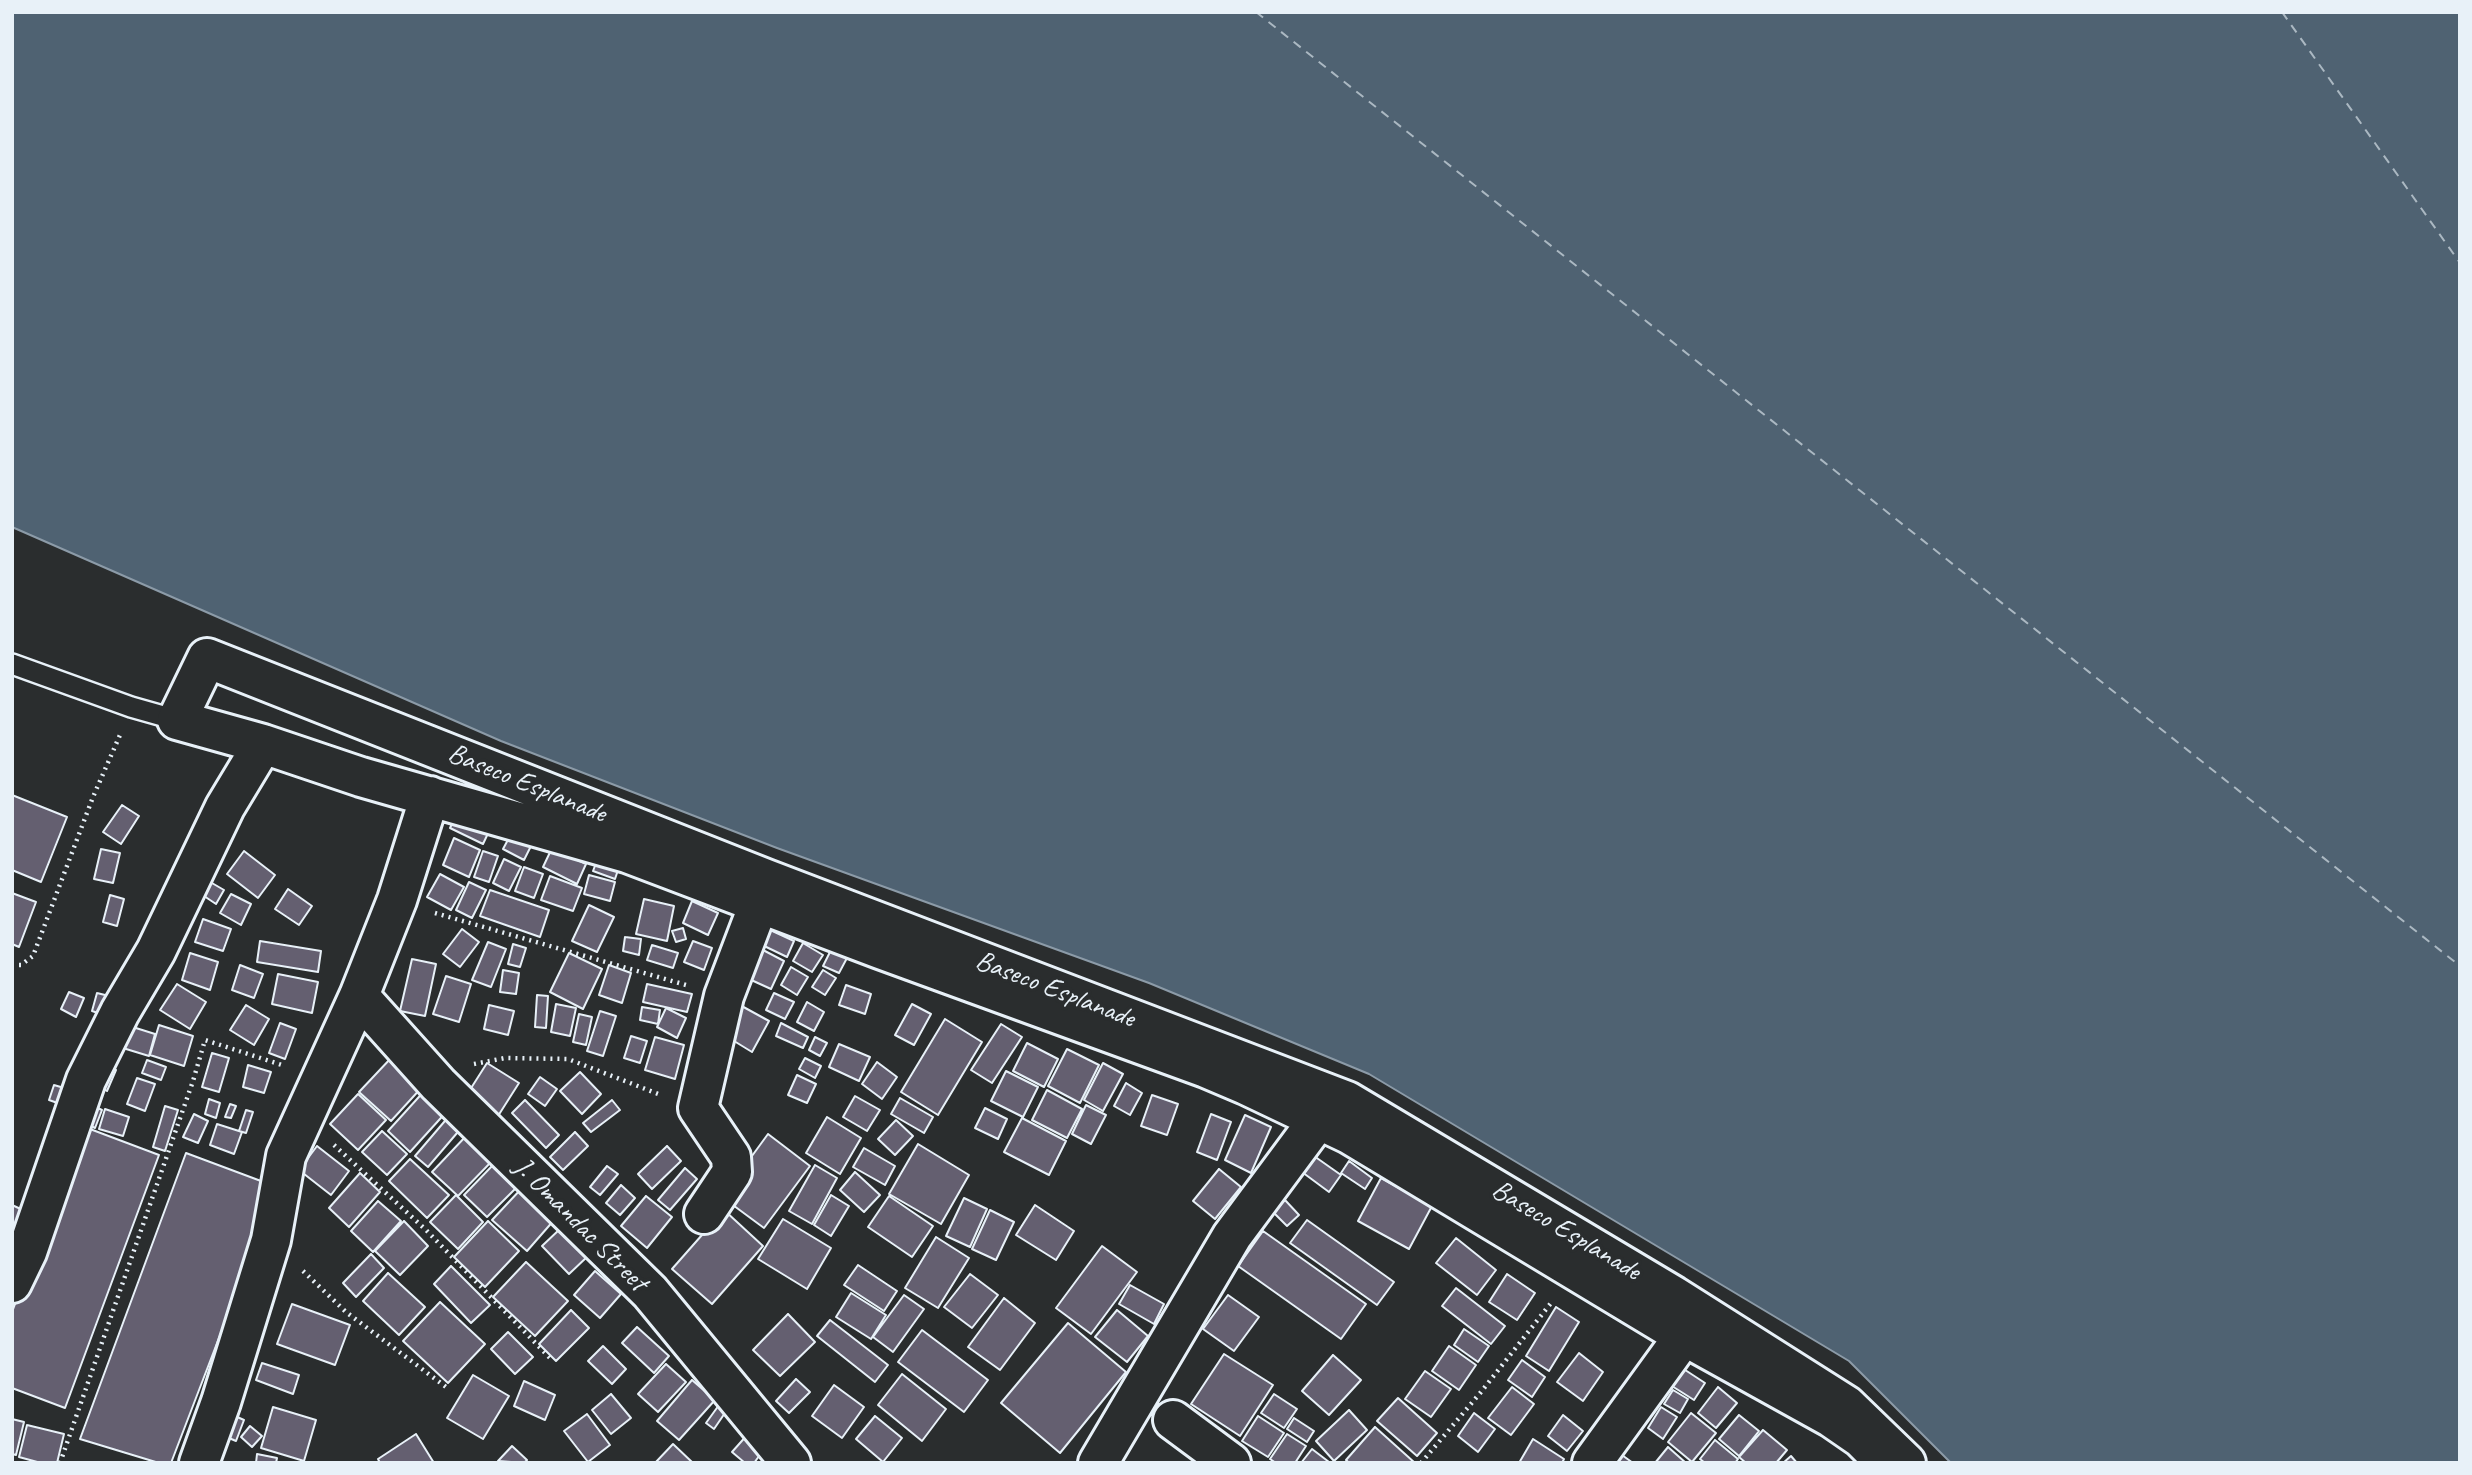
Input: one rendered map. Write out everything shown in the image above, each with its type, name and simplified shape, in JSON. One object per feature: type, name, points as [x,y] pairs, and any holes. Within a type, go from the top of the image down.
[{"type":"street","name":"Baseco Esplanade","points":[[177,720],[206,658],[766,879],[1347,1101],[1674,1296],[1846,1405],[1906,1463]]},
{"type":"street","points":[[177,720],[263,744],[360,777],[626,853],[1206,1068],[1349,1134],[1684,1336],[1832,1418],[1861,1438],[1886,1463]]},
{"type":"street","points":[[12,1283],[27,1252],[86,1080],[120,1012],[156,951],[225,807],[263,744]]},
{"type":"street","points":[[199,1463],[221,1402],[271,1240],[286,1156],[359,996],[397,900],[430,796]]},
{"type":"street","points":[[704,1214],[732,1172],[731,1157],[698,1108],[724,996],[759,904]]},
{"type":"street","name":"J. Omandac Street","points":[[359,996],[438,1084],[650,1293],[791,1463]]},
{"type":"street","points":[[1098,1463],[1232,1236],[1318,1119]]},
{"type":"street","points":[[1592,1463],[1684,1336]]},
{"type":"street","points":[[1172,1420],[1231,1463]]},
{"type":"lane","points":[[12,664],[131,707],[177,720]]},
{"type":"path","points":[[12,965],[21,965],[33,956],[93,797],[131,707]]},
{"type":"path","points":[[397,900],[724,996]]},
{"type":"path","points":[[60,1463],[205,1040],[321,1077]]},
{"type":"path","points":[[438,1084],[475,1063],[490,1060],[568,1059],[698,1108]]},
{"type":"path","points":[[305,1118],[426,1230],[550,1358]]},
{"type":"path","points":[[271,1240],[346,1312],[446,1388]]},
{"type":"path","points":[[1421,1463],[1574,1278],[1573,1268]]},
{"type":"water","points":[[12,12],[2460,12],[2460,1463],[1951,1463],[1849,1361],[1369,1074],[1149,983],[777,848],[501,741],[12,527]]},
{"type":"building","points":[[12,795],[67,817],[41,882],[12,870]]},
{"type":"building","points":[[122,805],[139,816],[121,844],[103,832]]},
{"type":"building","points":[[458,811],[491,827],[483,844],[450,828]]},
{"type":"building","points":[[510,836],[531,846],[524,860],[503,849]]},
{"type":"building","points":[[454,838],[480,850],[469,877],[443,865]]},
{"type":"building","points":[[552,848],[586,864],[577,884],[543,867]]},
{"type":"building","points":[[101,849],[120,853],[113,883],[94,879]]},
{"type":"building","points":[[244,851],[275,875],[258,898],[227,874]]},
{"type":"building","points":[[483,851],[498,856],[489,882],[474,877]]},
{"type":"building","points":[[600,853],[621,861],[615,879],[593,871]]},
{"type":"building","points":[[504,859],[521,867],[509,891],[493,883]]},
{"type":"building","points":[[524,867],[543,874],[534,898],[515,891]]},
{"type":"building","points":[[440,874],[464,887],[451,910],[427,897]]},
{"type":"building","points":[[589,875],[615,882],[610,901],[584,894]]},
{"type":"building","points":[[550,876],[582,888],[573,911],[541,900]]},
{"type":"building","points":[[205,879],[224,890],[216,904],[198,892]]},
{"type":"building","points":[[469,882],[486,890],[472,918],[456,910]]},
{"type":"building","points":[[288,889],[312,906],[299,925],[275,909]]},
{"type":"building","points":[[490,890],[549,910],[540,937],[480,916]]},
{"type":"building","points":[[12,893],[36,902],[19,947],[12,944]]},
{"type":"building","points":[[231,894],[251,904],[241,925],[220,913]]},
{"type":"building","points":[[110,895],[124,899],[117,926],[103,922]]},
{"type":"building","points":[[644,899],[674,906],[667,941],[636,934]]},
{"type":"building","points":[[692,901],[718,913],[708,935],[683,923]]},
{"type":"building","points":[[589,905],[614,917],[597,952],[572,941]]},
{"type":"building","points":[[203,919],[231,929],[223,951],[195,942]]},
{"type":"building","points":[[683,928],[686,939],[676,942],[672,931]]},
{"type":"building","points":[[766,928],[794,941],[787,957],[758,943]]},
{"type":"building","points":[[462,929],[479,942],[460,967],[443,954]]},
{"type":"building","points":[[625,937],[641,939],[639,955],[623,951]]},
{"type":"building","points":[[260,941],[321,951],[318,972],[257,962]]},
{"type":"building","points":[[693,941],[712,948],[704,970],[684,962]]},
{"type":"building","points":[[488,942],[506,949],[491,987],[472,980]]},
{"type":"building","points":[[803,943],[823,955],[812,972],[793,961]]},
{"type":"building","points":[[513,944],[526,948],[520,967],[508,964]]},
{"type":"building","points":[[652,945],[678,953],[673,968],[647,960]]},
{"type":"building","points":[[763,950],[784,961],[771,989],[749,979]]},
{"type":"building","points":[[831,950],[847,958],[839,973],[823,966]]},
{"type":"building","points":[[190,953],[218,962],[210,990],[182,980]]},
{"type":"building","points":[[569,953],[602,969],[583,1009],[550,992]]},
{"type":"building","points":[[412,959],[436,964],[425,1016],[400,1011]]},
{"type":"building","points":[[240,965],[263,974],[254,998],[232,990]]},
{"type":"building","points":[[609,965],[631,973],[622,1003],[599,995]]},
{"type":"building","points":[[791,967],[808,977],[797,995],[781,985]]},
{"type":"building","points":[[503,970],[519,973],[516,994],[500,992]]},
{"type":"building","points":[[823,970],[836,978],[825,995],[812,987]]},
{"type":"building","points":[[278,974],[318,982],[312,1013],[272,1004]]},
{"type":"building","points":[[446,976],[471,984],[459,1022],[433,1014]]},
{"type":"building","points":[[177,984],[206,1002],[190,1029],[160,1010]]},
{"type":"building","points":[[647,984],[692,994],[687,1012],[643,1002]]},
{"type":"building","points":[[846,985],[871,994],[865,1014],[839,1005]]},
{"type":"building","points":[[69,992],[84,998],[76,1017],[61,1009]]},
{"type":"building","points":[[97,993],[113,997],[107,1016],[92,1011]]},
{"type":"building","points":[[774,993],[794,1002],[785,1019],[766,1010]]},
{"type":"building","points":[[537,995],[548,996],[546,1028],[535,1027]]},
{"type":"building","points":[[807,1002],[824,1012],[814,1031],[797,1022]]},
{"type":"building","points":[[556,1004],[576,1008],[570,1036],[551,1032]]},
{"type":"building","points":[[738,1004],[769,1021],[752,1052],[721,1033]]},
{"type":"building","points":[[912,1004],[931,1014],[914,1045],[895,1035]]},
{"type":"building","points":[[246,1005],[269,1019],[254,1045],[230,1030]]},
{"type":"building","points":[[489,1005],[514,1011],[508,1035],[484,1029]]},
{"type":"building","points":[[642,1007],[660,1010],[658,1024],[640,1020]]},
{"type":"building","points":[[666,1008],[686,1018],[677,1038],[657,1027]]},
{"type":"building","points":[[600,1011],[616,1016],[603,1056],[587,1051]]},
{"type":"building","points":[[579,1014],[592,1017],[586,1045],[573,1042]]},
{"type":"building","points":[[945,1019],[982,1042],[938,1115],[901,1092]]},
{"type":"building","points":[[120,1023],[155,1034],[149,1056],[113,1045]]},
{"type":"building","points":[[280,1023],[296,1029],[285,1059],[269,1053]]},
{"type":"building","points":[[781,1023],[808,1037],[803,1048],[776,1036]]},
{"type":"building","points":[[1001,1024],[1022,1037],[992,1083],[971,1070]]},
{"type":"building","points":[[159,1025],[193,1036],[184,1066],[150,1055]]},
{"type":"building","points":[[631,1036],[647,1041],[640,1063],[624,1058]]},
{"type":"building","points":[[655,1037],[684,1045],[675,1079],[645,1070]]},
{"type":"building","points":[[815,1037],[827,1043],[820,1056],[809,1050]]},
{"type":"building","points":[[1027,1043],[1058,1059],[1044,1087],[1013,1071]]},
{"type":"building","points":[[839,1044],[870,1057],[859,1081],[829,1067]]},
{"type":"building","points":[[1067,1049],[1099,1065],[1080,1103],[1048,1086]]},
{"type":"building","points":[[212,1053],[229,1058],[219,1092],[202,1087]]},
{"type":"building","points":[[392,1057],[423,1086],[391,1121],[359,1092]]},
{"type":"building","points":[[805,1058],[821,1066],[815,1078],[799,1069]]},
{"type":"building","points":[[147,1060],[166,1067],[161,1080],[142,1073]]},
{"type":"building","points":[[877,1062],[897,1077],[882,1099],[862,1084]]},
{"type":"building","points":[[103,1063],[116,1070],[107,1091],[93,1083]]},
{"type":"building","points":[[487,1063],[519,1083],[498,1116],[466,1096]]},
{"type":"building","points":[[1103,1063],[1123,1074],[1103,1111],[1084,1100]]},
{"type":"building","points":[[248,1065],[271,1072],[264,1093],[243,1087]]},
{"type":"building","points":[[1006,1071],[1038,1087],[1023,1117],[991,1101]]},
{"type":"building","points":[[580,1072],[601,1094],[582,1114],[560,1091]]},
{"type":"building","points":[[797,1075],[816,1084],[807,1103],[788,1095]]},
{"type":"building","points":[[540,1077],[557,1089],[545,1106],[528,1094]]},
{"type":"building","points":[[137,1078],[155,1084],[145,1111],[127,1104]]},
{"type":"building","points":[[1126,1083],[1142,1093],[1130,1115],[1114,1106]]},
{"type":"building","points":[[54,1085],[74,1091],[69,1107],[49,1100]]},
{"type":"building","points":[[427,1088],[449,1109],[410,1152],[388,1131]]},
{"type":"building","points":[[1047,1090],[1082,1109],[1067,1138],[1032,1120]]},
{"type":"building","points":[[358,1094],[386,1120],[358,1150],[330,1124]]},
{"type":"building","points":[[1152,1095],[1178,1104],[1167,1135],[1141,1126]]},
{"type":"building","points":[[855,1096],[880,1110],[867,1131],[843,1117]]},
{"type":"building","points":[[900,1098],[933,1117],[924,1133],[891,1114]]},
{"type":"building","points":[[209,1099],[220,1103],[216,1118],[205,1114]]},
{"type":"building","points":[[525,1100],[559,1135],[546,1148],[512,1113]]},
{"type":"building","points":[[612,1100],[620,1110],[591,1132],[583,1123]]},
{"type":"building","points":[[83,1101],[102,1110],[95,1128],[76,1119]]},
{"type":"building","points":[[230,1104],[236,1106],[231,1118],[225,1117]]},
{"type":"building","points":[[1086,1105],[1106,1115],[1091,1144],[1072,1134]]},
{"type":"building","points":[[165,1106],[178,1110],[165,1151],[153,1147]]},
{"type":"building","points":[[985,1108],[1007,1119],[998,1139],[975,1128]]},
{"type":"building","points":[[105,1109],[129,1117],[123,1136],[99,1129]]},
{"type":"building","points":[[246,1110],[253,1112],[246,1133],[239,1131]]},
{"type":"building","points":[[194,1114],[208,1121],[198,1143],[183,1137]]},
{"type":"building","points":[[1211,1114],[1231,1122],[1217,1160],[1197,1152]]},
{"type":"building","points":[[450,1115],[463,1126],[428,1167],[415,1156]]},
{"type":"building","points":[[1245,1115],[1271,1127],[1251,1173],[1225,1160]]},
{"type":"building","points":[[827,1117],[861,1138],[840,1174],[806,1153]]},
{"type":"building","points":[[1022,1118],[1066,1141],[1049,1175],[1004,1152]]},
{"type":"building","points":[[896,1120],[913,1136],[895,1155],[878,1139]]},
{"type":"building","points":[[217,1124],[242,1132],[234,1154],[210,1145]]},
{"type":"building","points":[[82,1126],[159,1155],[65,1408],[12,1388],[12,1312]]},
{"type":"building","points":[[382,1131],[407,1154],[387,1175],[362,1152]]},
{"type":"building","points":[[575,1132],[588,1146],[563,1170],[550,1157]]},
{"type":"building","points":[[768,1134],[810,1166],[764,1228],[722,1197]]},
{"type":"building","points":[[467,1135],[493,1160],[458,1196],[432,1172]]},
{"type":"building","points":[[918,1144],[969,1175],[941,1224],[889,1194]]},
{"type":"building","points":[[317,1146],[349,1171],[331,1195],[299,1170]]},
{"type":"building","points":[[667,1146],[681,1161],[652,1189],[638,1174]]},
{"type":"building","points":[[864,1148],[895,1166],[885,1185],[853,1167]]},
{"type":"building","points":[[186,1153],[277,1187],[171,1463],[159,1463],[80,1439]]},
{"type":"building","points":[[1314,1156],[1341,1175],[1329,1192],[1302,1172]]},
{"type":"building","points":[[410,1159],[449,1195],[427,1218],[389,1181]]},
{"type":"building","points":[[1349,1161],[1372,1178],[1365,1189],[1341,1173]]},
{"type":"building","points":[[493,1165],[517,1187],[487,1217],[464,1195]]},
{"type":"building","points":[[815,1165],[837,1178],[812,1224],[789,1211]]},
{"type":"building","points":[[607,1166],[618,1174],[600,1195],[590,1187]]},
{"type":"building","points":[[685,1168],[697,1179],[670,1210],[658,1200]]},
{"type":"building","points":[[1219,1169],[1241,1187],[1215,1219],[1193,1201]]},
{"type":"building","points":[[855,1172],[880,1195],[864,1212],[840,1190]]},
{"type":"building","points":[[360,1173],[380,1192],[349,1227],[329,1208]]},
{"type":"building","points":[[1381,1178],[1432,1206],[1409,1249],[1358,1221]]},
{"type":"building","points":[[621,1185],[635,1198],[620,1215],[606,1203]]},
{"type":"building","points":[[522,1188],[555,1219],[527,1251],[492,1220]]},
{"type":"building","points":[[456,1195],[483,1222],[458,1249],[430,1222]]},
{"type":"building","points":[[831,1195],[849,1206],[831,1236],[814,1225]]},
{"type":"building","points":[[646,1196],[672,1217],[647,1248],[621,1226]]},
{"type":"building","points":[[889,1196],[933,1226],[912,1257],[868,1227]]},
{"type":"building","points":[[964,1198],[987,1209],[970,1247],[946,1236]]},
{"type":"building","points":[[1285,1200],[1299,1215],[1287,1226],[1273,1212]]},
{"type":"building","points":[[378,1201],[401,1221],[373,1252],[351,1231]]},
{"type":"building","points":[[12,1205],[25,1211],[16,1228],[12,1226]]},
{"type":"building","points":[[1035,1205],[1074,1231],[1056,1260],[1016,1235]]},
{"type":"building","points":[[724,1210],[763,1246],[712,1304],[672,1269]]},
{"type":"building","points":[[990,1210],[1014,1222],[996,1260],[972,1249]]},
{"type":"building","points":[[783,1219],[831,1248],[807,1289],[758,1259]]},
{"type":"building","points":[[1307,1220],[1394,1282],[1377,1305],[1290,1243]]},
{"type":"building","points":[[404,1221],[428,1246],[400,1275],[375,1251]]},
{"type":"building","points":[[488,1221],[519,1251],[485,1287],[454,1257]]},
{"type":"building","points":[[561,1228],[588,1256],[569,1274],[542,1246]]},
{"type":"building","points":[[1263,1231],[1366,1304],[1341,1339],[1238,1266]]},
{"type":"building","points":[[936,1237],[969,1258],[938,1308],[905,1288]]},
{"type":"building","points":[[1456,1238],[1496,1270],[1477,1295],[1436,1263]]},
{"type":"building","points":[[1102,1246],[1137,1272],[1091,1334],[1056,1308]]},
{"type":"building","points":[[371,1254],[384,1268],[356,1297],[343,1283]]},
{"type":"building","points":[[526,1262],[568,1301],[535,1336],[493,1297]]},
{"type":"building","points":[[858,1265],[897,1291],[884,1311],[844,1285]]},
{"type":"building","points":[[451,1266],[490,1305],[471,1323],[434,1284]]},
{"type":"building","points":[[595,1271],[621,1294],[600,1318],[574,1295]]},
{"type":"building","points":[[388,1273],[425,1307],[399,1335],[363,1301]]},
{"type":"building","points":[[970,1274],[998,1295],[972,1328],[944,1307]]},
{"type":"building","points":[[1507,1274],[1535,1293],[1517,1320],[1489,1302]]},
{"type":"building","points":[[1130,1285],[1164,1304],[1154,1324],[1119,1304]]},
{"type":"building","points":[[1456,1288],[1505,1326],[1491,1344],[1442,1306]]},
{"type":"building","points":[[851,1293],[886,1315],[871,1339],[836,1317]]},
{"type":"building","points":[[904,1295],[924,1309],[893,1352],[873,1337]]},
{"type":"building","points":[[1228,1295],[1259,1317],[1234,1351],[1203,1329]]},
{"type":"building","points":[[1004,1298],[1035,1323],[1000,1370],[968,1347]]},
{"type":"building","points":[[440,1302],[485,1344],[448,1383],[403,1341]]},
{"type":"building","points":[[292,1304],[350,1325],[335,1365],[277,1344]]},
{"type":"building","points":[[1556,1307],[1579,1322],[1549,1371],[1526,1356]]},
{"type":"building","points":[[571,1310],[589,1328],[556,1361],[539,1344]]},
{"type":"building","points":[[1117,1310],[1148,1336],[1127,1362],[1095,1337]]},
{"type":"building","points":[[788,1314],[815,1342],[780,1376],[753,1350]]},
{"type":"building","points":[[830,1320],[888,1365],[875,1382],[817,1336]]},
{"type":"building","points":[[1068,1323],[1126,1372],[1060,1453],[1001,1403]]},
{"type":"building","points":[[637,1327],[669,1356],[654,1373],[622,1343]]},
{"type":"building","points":[[1464,1329],[1489,1346],[1478,1362],[1454,1345]]},
{"type":"building","points":[[922,1330],[988,1380],[964,1412],[898,1362]]},
{"type":"building","points":[[508,1332],[533,1357],[515,1374],[491,1349]]},
{"type":"building","points":[[603,1346],[626,1369],[612,1384],[588,1361]]},
{"type":"building","points":[[1449,1346],[1476,1365],[1459,1390],[1432,1371]]},
{"type":"building","points":[[1579,1353],[1603,1372],[1583,1401],[1557,1382]]},
{"type":"building","points":[[1224,1354],[1273,1385],[1240,1436],[1191,1404]]},
{"type":"building","points":[[1333,1355],[1361,1380],[1329,1415],[1302,1391]]},
{"type":"building","points":[[1522,1360],[1545,1377],[1532,1397],[1508,1380]]},
{"type":"building","points":[[262,1363],[299,1375],[293,1394],[256,1380]]},
{"type":"building","points":[[666,1364],[686,1382],[658,1412],[638,1394]]},
{"type":"building","points":[[1676,1364],[1705,1383],[1694,1400],[1664,1381]]},
{"type":"building","points":[[1425,1371],[1451,1389],[1431,1417],[1405,1399]]},
{"type":"building","points":[[902,1374],[946,1409],[922,1441],[878,1405]]},
{"type":"building","points":[[473,1375],[509,1396],[483,1439],[447,1418]]},
{"type":"building","points":[[796,1379],[810,1392],[789,1413],[776,1401]]},
{"type":"building","points":[[692,1380],[715,1400],[679,1440],[657,1421]]},
{"type":"building","points":[[524,1381],[555,1395],[545,1420],[514,1406]]},
{"type":"building","points":[[834,1385],[864,1407],[842,1438],[812,1416]]},
{"type":"building","points":[[1512,1387],[1534,1404],[1511,1435],[1488,1418]]},
{"type":"building","points":[[1718,1387],[1737,1403],[1716,1428],[1698,1413]]},
{"type":"building","points":[[1673,1390],[1688,1399],[1680,1413],[1664,1404]]},
{"type":"building","points":[[611,1394],[631,1418],[611,1434],[592,1410]]},
{"type":"building","points":[[1274,1394],[1297,1409],[1284,1428],[1261,1413]]},
{"type":"building","points":[[1398,1398],[1437,1433],[1417,1456],[1377,1421]]},
{"type":"building","points":[[719,1405],[727,1410],[714,1429],[706,1423]]},
{"type":"building","points":[[273,1407],[316,1420],[304,1461],[261,1448]]},
{"type":"building","points":[[1661,1407],[1677,1417],[1663,1439],[1648,1428]]},
{"type":"building","points":[[1349,1410],[1367,1430],[1334,1461],[1316,1441]]},
{"type":"building","points":[[226,1412],[244,1420],[236,1441],[217,1433]]},
{"type":"building","points":[[1474,1413],[1495,1429],[1478,1452],[1458,1436]]},
{"type":"building","points":[[1691,1413],[1716,1433],[1692,1462],[1668,1442]]},
{"type":"building","points":[[587,1414],[610,1445],[588,1462],[564,1431]]},
{"type":"building","points":[[1563,1415],[1583,1431],[1567,1451],[1548,1436]]},
{"type":"building","points":[[1739,1415],[1759,1431],[1739,1456],[1719,1439]]},
{"type":"building","points":[[875,1416],[902,1438],[883,1462],[856,1439]]},
{"type":"building","points":[[1258,1416],[1284,1433],[1268,1457],[1242,1441]]},
{"type":"building","points":[[1294,1418],[1314,1431],[1307,1442],[1287,1429]]},
{"type":"building","points":[[12,1419],[24,1422],[16,1455],[12,1454]]},
{"type":"building","points":[[27,1425],[64,1434],[57,1463],[41,1463],[19,1457]]},
{"type":"building","points":[[250,1426],[262,1436],[252,1447],[241,1437]]},
{"type":"building","points":[[1375,1427],[1415,1463],[1349,1463],[1346,1460]]},
{"type":"building","points":[[1763,1430],[1787,1450],[1776,1463],[1746,1463],[1739,1457]]},
{"type":"building","points":[[416,1434],[434,1463],[380,1463],[378,1459]]},
{"type":"building","points":[[748,1434],[765,1448],[754,1463],[745,1463],[732,1452]]},
{"type":"building","points":[[1287,1434],[1306,1446],[1295,1463],[1276,1463],[1270,1459]]},
{"type":"building","points":[[1533,1439],[1564,1459],[1562,1463],[1519,1463]]},
{"type":"building","points":[[1715,1440],[1738,1459],[1735,1463],[1705,1463],[1700,1459]]},
{"type":"building","points":[[673,1444],[693,1463],[655,1463]]},
{"type":"building","points":[[512,1446],[527,1460],[524,1463],[498,1461]]},
{"type":"building","points":[[1668,1447],[1686,1463],[1655,1463]]},
{"type":"building","points":[[1312,1449],[1329,1462],[1301,1463]]},
{"type":"building","points":[[1615,1450],[1633,1463],[1606,1463]]},
{"type":"building","points":[[257,1454],[277,1458],[276,1463],[256,1463]]},
{"type":"building","points":[[1791,1456],[1797,1463],[1783,1463]]},
{"type":"ferry route","points":[[1256,12],[2460,966]]},
{"type":"ferry route","points":[[2282,12],[2460,263]]}]
